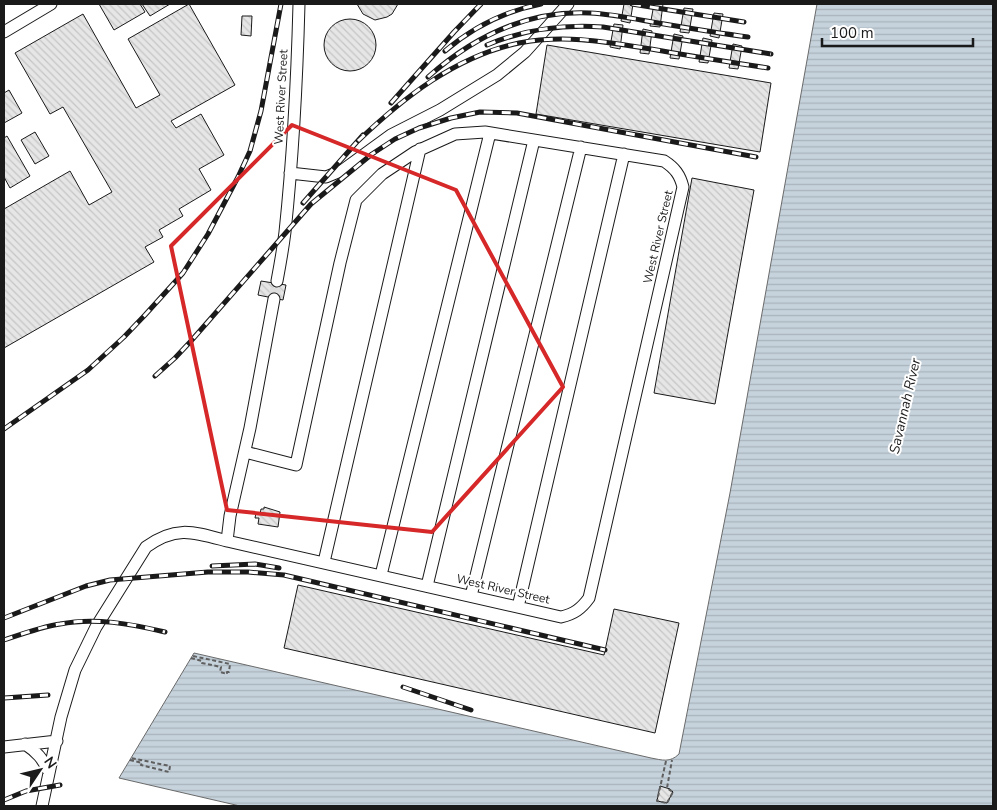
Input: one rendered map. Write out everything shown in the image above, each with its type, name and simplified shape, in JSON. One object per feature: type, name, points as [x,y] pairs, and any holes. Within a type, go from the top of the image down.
[{"type":"street","points":[[4,32],[51,4]]},
{"type":"street","name":"West River Street","points":[[277,281],[285,233],[297,86],[299,4]]},
{"type":"street","points":[[290,173],[326,177],[343,170],[391,135],[440,110],[497,75],[530,46],[568,4]]},
{"type":"street","name":"West River Street","points":[[42,806],[56,741],[75,670],[96,627],[146,548],[156,540],[173,533],[194,532],[561,616],[571,615],[583,607],[589,598],[683,188],[680,177],[672,166],[664,161],[490,133],[470,132],[455,134],[420,149],[382,174],[356,200],[340,263],[296,465],[245,452]]},
{"type":"street","points":[[381,575],[490,133]]},
{"type":"street","points":[[427,586],[534,140]]},
{"type":"street","points":[[471,596],[581,147]]},
{"type":"street","points":[[324,562],[420,149]]},
{"type":"street","points":[[518,607],[624,154]]},
{"type":"street","points":[[227,540],[230,516],[265,356],[274,299]]},
{"type":"street","points":[[4,747],[56,741]]},
{"type":"street","points":[[25,744],[36,751],[50,772]]},
{"type":"path","points":[[192,657],[230,664],[229,672],[227,674],[220,672],[221,667],[202,663],[202,661],[192,657]]},
{"type":"path","points":[[130,759],[170,766],[169,772],[142,766],[142,763],[130,759]]},
{"type":"path","points":[[666,761],[657,801],[667,803],[673,792],[667,788],[672,760]]},
{"type":"highlighted area","points":[[292,125],[456,190],[563,387],[432,532],[227,510],[171,246]]},
{"type":"water","name":"Savannah River","points":[[817,4],[993,4],[993,806],[240,806],[119,778],[194,653],[651,758],[669,760],[679,754],[730,493]]},
{"type":"building","points":[[99,4],[140,4],[145,12],[114,30]]},
{"type":"building","points":[[142,4],[170,4],[150,16]]},
{"type":"building","points":[[189,4],[235,85],[171,121],[176,128],[201,114],[224,155],[199,169],[211,190],[179,209],[183,216],[159,230],[163,237],[145,247],[154,262],[4,348],[4,209],[70,171],[89,205],[112,192],[63,107],[50,114],[15,53],[83,14],[136,108],[160,95],[128,39]]},
{"type":"building","points":[[357,4],[398,4],[392,14],[375,20],[363,14]]},
{"type":"building","points":[[624,4],[633,4],[630,23],[621,21]]},
{"type":"building","points":[[654,4],[663,4],[660,27],[650,26]]},
{"type":"building","points":[[684,8],[693,9],[689,33],[680,32]]},
{"type":"building","points":[[714,13],[723,14],[719,38],[710,36]]},
{"type":"building","points":[[242,16],[252,16],[251,36],[241,35]]},
{"type":"building","points":[[350,19],[360,21],[368,27],[374,35],[376,45],[374,55],[368,63],[360,69],[350,71],[340,69],[332,63],[326,55],[324,45],[326,35],[332,27],[340,21]]},
{"type":"building","points":[[614,24],[623,25],[620,49],[610,47]]},
{"type":"building","points":[[643,29],[652,31],[649,54],[640,53]]},
{"type":"building","points":[[674,34],[683,36],[679,59],[670,58]]},
{"type":"building","points":[[703,38],[712,40],[708,63],[699,62]]},
{"type":"building","points":[[733,44],[742,46],[738,69],[729,68]]},
{"type":"building","points":[[547,45],[771,83],[760,152],[536,114]]},
{"type":"building","points":[[9,90],[22,113],[4,123],[4,93]]},
{"type":"building","points":[[35,132],[49,156],[35,164],[21,140]]},
{"type":"building","points":[[7,136],[30,176],[10,188],[4,177],[4,138]]},
{"type":"building","points":[[692,178],[754,190],[715,404],[654,393]]},
{"type":"building","points":[[261,281],[286,285],[283,300],[258,295]]},
{"type":"building","points":[[264,507],[280,512],[278,527],[258,524],[259,518],[255,518],[256,513],[260,514],[261,509],[264,509]]},
{"type":"building","points":[[298,585],[604,655],[614,609],[679,623],[655,733],[284,648]]},
{"type":"building","points":[[660,786],[673,792],[667,803],[657,801]]},
{"type":"tunnel","points":[[274,299],[277,281]]},
{"type":"railway","points":[[4,429],[88,370],[124,337],[183,273],[208,234],[250,151],[261,111],[281,4]]},
{"type":"railway","points":[[391,103],[481,4]]},
{"type":"railway","points":[[445,51],[478,27],[490,21],[515,11],[541,4]]},
{"type":"railway","points":[[632,4],[744,22]]},
{"type":"railway","points":[[428,77],[445,63],[483,38],[523,21],[567,13],[607,14],[748,37]]},
{"type":"railway","points":[[487,45],[530,31],[588,26],[771,54]]},
{"type":"railway","points":[[358,141],[393,109],[452,68],[496,49],[519,43],[552,39],[585,40],[768,68]]},
{"type":"railway","points":[[155,376],[191,341],[311,204],[372,154],[395,139],[419,128],[451,118],[480,112],[517,113],[756,157]]},
{"type":"railway","points":[[303,203],[363,135]]},
{"type":"railway","points":[[212,566],[255,564],[279,568]]},
{"type":"railway","points":[[4,618],[86,586],[110,580],[208,572],[248,572],[284,575],[605,650]]},
{"type":"railway","points":[[4,640],[46,627],[86,621],[126,624],[165,632]]},
{"type":"railway","points":[[403,687],[471,710]]},
{"type":"railway","points":[[4,698],[48,695]]},
{"type":"railway","points":[[4,800],[26,791],[60,785]]}]
